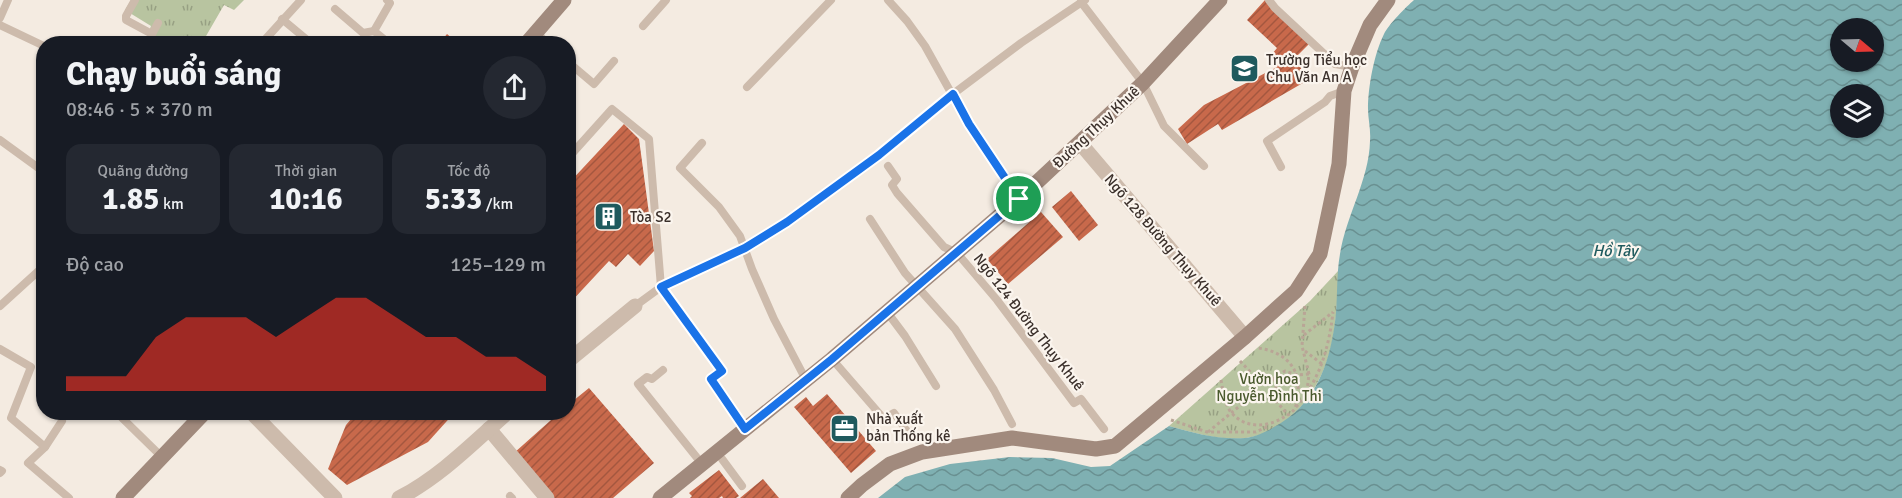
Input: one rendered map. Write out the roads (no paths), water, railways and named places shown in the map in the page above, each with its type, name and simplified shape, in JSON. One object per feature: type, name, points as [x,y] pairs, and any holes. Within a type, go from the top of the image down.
[{"type":"main road","points":[[533,36],[564,0]]},
{"type":"main road","name":"Đường Thụy Khuê","points":[[660,498],[832,359],[1019,199],[1143,83],[1220,0]]},
{"type":"main road","points":[[848,498],[890,464],[922,452],[1012,438],[1096,449],[1116,446],[1296,291],[1320,254],[1339,164],[1344,91],[1370,26],[1388,0]]},
{"type":"main road","points":[[126,497],[198,420]]},
{"type":"street","name":"Ngõ 128 Đường Thụy Khuê","points":[[1080,143],[1245,337]]},
{"type":"street","points":[[576,354],[634,306]]},
{"type":"street","points":[[260,420],[334,498]]},
{"type":"street","points":[[399,498],[418,488],[436,474],[499,420]]},
{"type":"street","points":[[489,429],[547,498]]},
{"type":"lane","points":[[0,18],[8,0]]},
{"type":"lane","points":[[135,0],[126,20],[152,34],[158,23]]},
{"type":"lane","points":[[268,36],[301,0]]},
{"type":"lane","points":[[374,31],[390,3],[387,0]]},
{"type":"lane","points":[[643,26],[666,0]]},
{"type":"lane","points":[[747,87],[831,0]]},
{"type":"lane","points":[[888,0],[925,46],[969,124],[1019,199]]},
{"type":"lane","points":[[1269,0],[1335,64],[1352,67]]},
{"type":"lane","points":[[634,306],[661,287],[745,248],[787,222],[862,167],[1021,43],[1083,1],[1143,83],[1164,126],[1204,166]]},
{"type":"lane","points":[[335,9],[363,33],[374,31],[380,36]]},
{"type":"lane","points":[[282,19],[301,36]]},
{"type":"lane","points":[[0,25],[36,41]]},
{"type":"lane","points":[[576,69],[594,84],[614,61]]},
{"type":"lane","points":[[1281,166],[1267,141],[1325,102],[1330,96],[1344,91]]},
{"type":"lane","points":[[576,149],[612,109],[649,140],[661,287],[722,371],[711,379],[745,429]]},
{"type":"lane","points":[[0,140],[36,166]]},
{"type":"lane","points":[[702,143],[680,168],[719,207],[740,236],[774,319],[806,380]]},
{"type":"lane","points":[[888,166],[897,179],[892,185],[897,193],[944,247],[957,253]]},
{"type":"lane","points":[[870,219],[905,273],[955,329],[989,381],[1012,424]]},
{"type":"lane","name":"Ngõ 124 Đường Thụy Khuê","points":[[957,253],[997,300],[1074,403],[1081,399],[1104,429]]},
{"type":"lane","points":[[0,306],[36,273]]},
{"type":"lane","points":[[887,312],[936,386]]},
{"type":"lane","points":[[0,349],[31,368],[12,418],[45,447]]},
{"type":"lane","points":[[832,359],[884,419],[894,413],[912,438]]},
{"type":"lane","points":[[663,370],[652,379],[647,377],[638,384],[702,464]]},
{"type":"lane","points":[[124,420],[163,459]]},
{"type":"lane","points":[[62,421],[45,447],[28,463],[69,498]]},
{"type":"lane","points":[[722,459],[742,486]]},
{"type":"water","name":"Hồ Tây","points":[[1414,0],[1902,0],[1902,498],[878,498],[905,477],[950,464],[1010,457],[1052,458],[1091,467],[1110,466],[1169,426],[1216,437],[1249,437],[1271,429],[1300,408],[1318,383],[1329,354],[1336,314],[1340,254],[1369,155],[1370,81],[1380,42],[1386,30]]},
{"type":"place","name":"Trường Tiểu học Chu Văn An A","points":[[1245,69]]},
{"type":"place","name":"Tòa S2","points":[[609,217]]},
{"type":"place","name":"Nhà xuất bản Thống kê","points":[[845,428]]},
{"type":"park label","name":"Vườn hoa Nguyễn Đình Thi","points":[[1269,388]]}]
